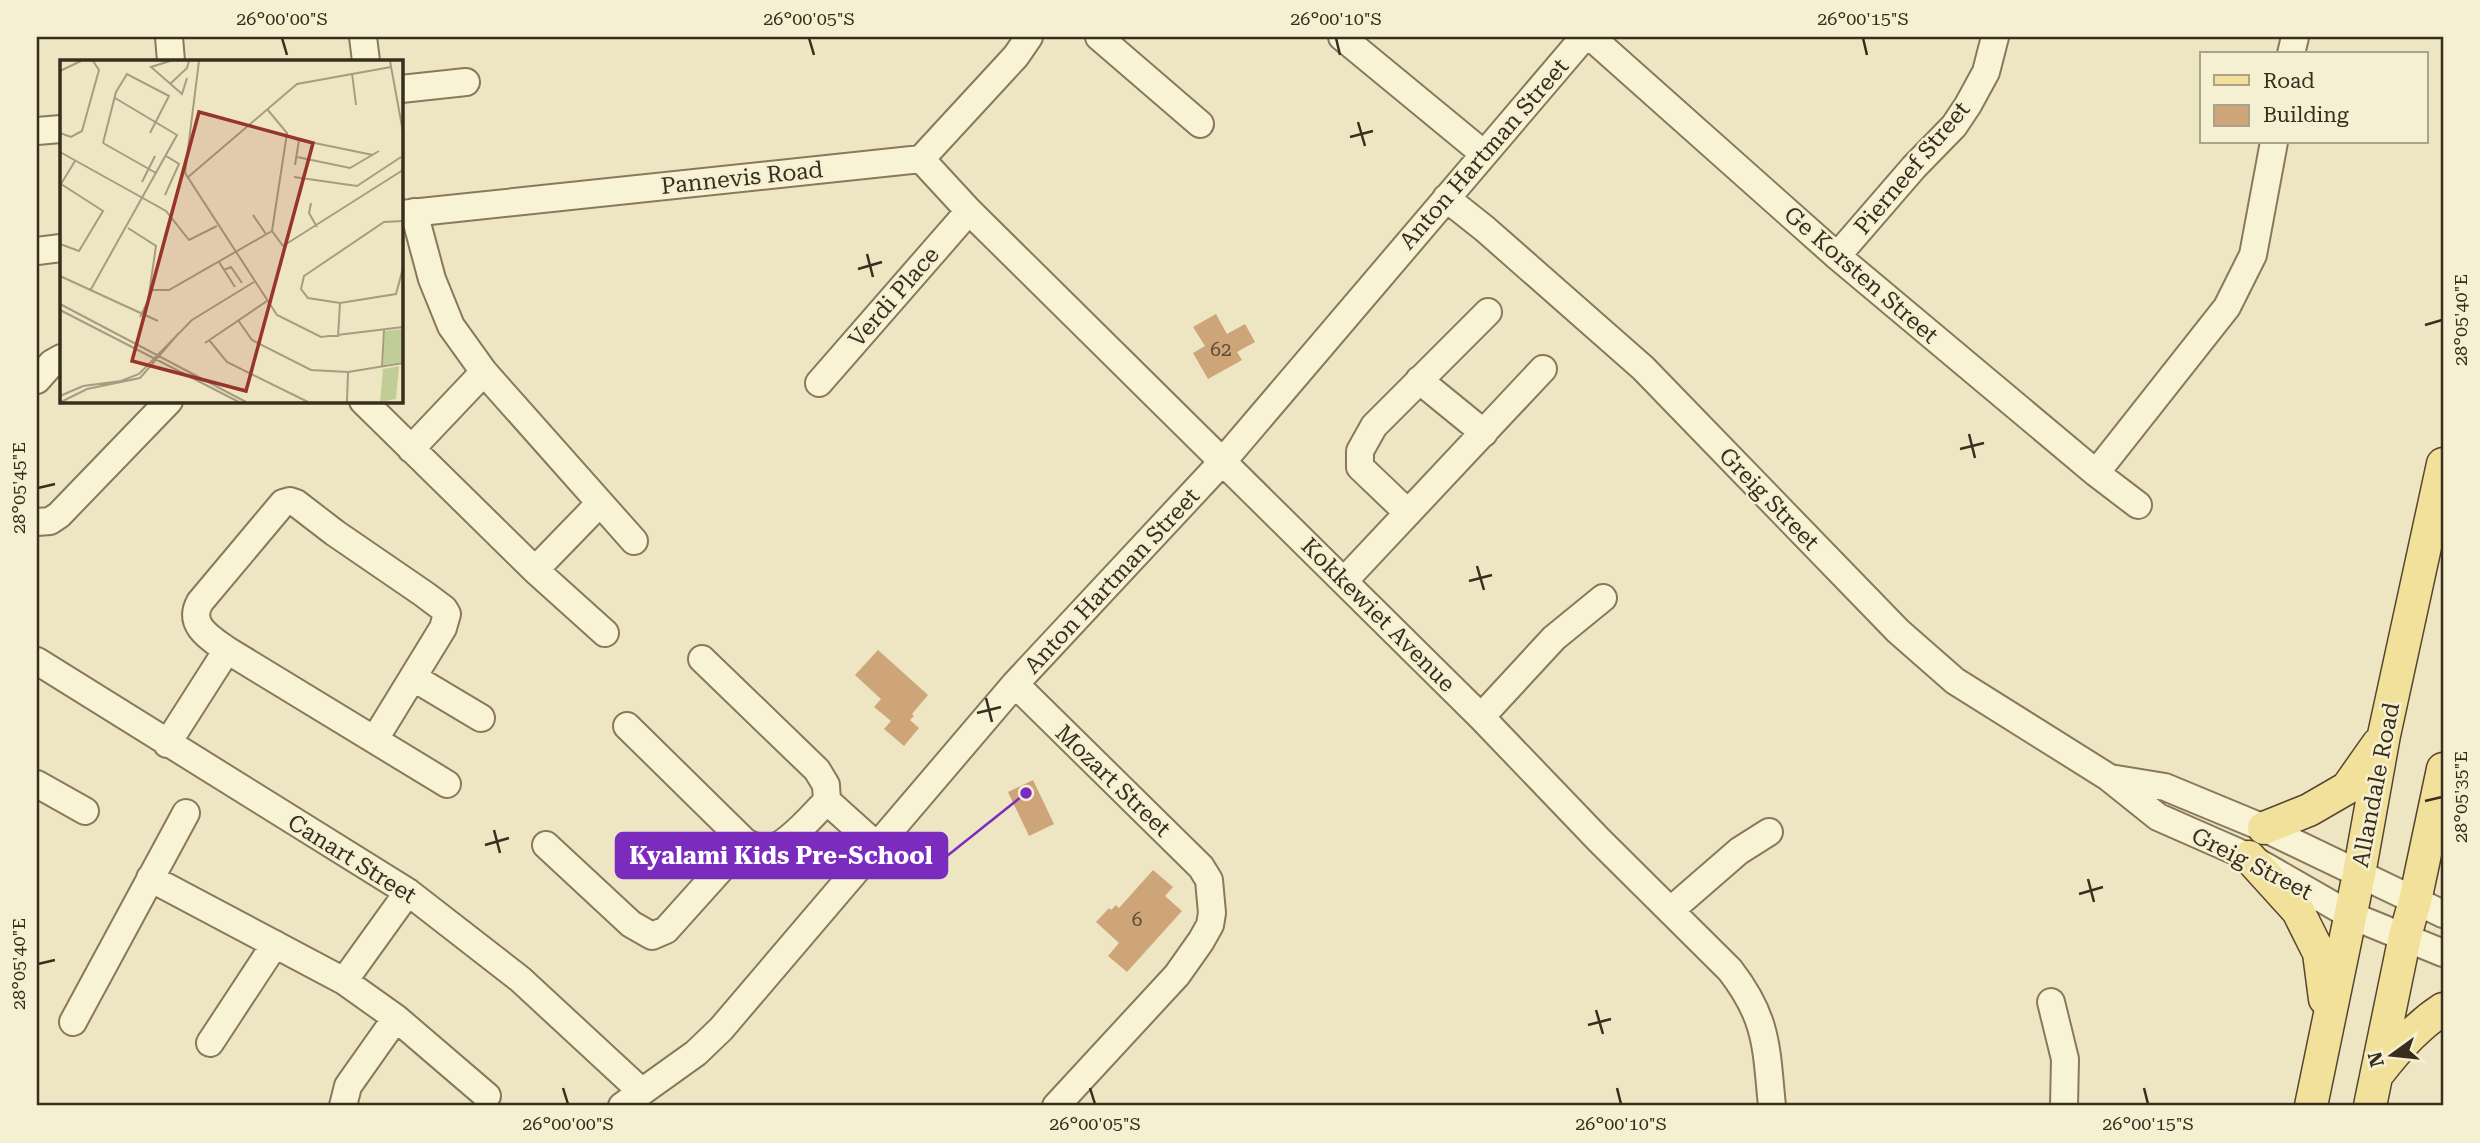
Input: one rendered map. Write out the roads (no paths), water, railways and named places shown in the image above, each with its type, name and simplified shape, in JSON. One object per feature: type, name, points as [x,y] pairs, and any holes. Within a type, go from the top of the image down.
[{"type":"main road","name":"Allandale Road","points":[[2311,1106],[2359,874],[2384,735],[2443,464]]},
{"type":"main road","points":[[2264,828],[2309,810],[2347,788],[2384,735]]},
{"type":"main road","points":[[2373,1091],[2405,936],[2442,785]]},
{"type":"main road","points":[[2249,857],[2298,911],[2319,953],[2329,1024]]},
{"type":"main road","points":[[2373,1091],[2403,1043],[2426,1020],[2443,1009]]},
{"type":"street","points":[[170,37],[171,60]]},
{"type":"street","points":[[363,37],[366,60]]},
{"type":"street","points":[[921,159],[1016,56],[1028,37]]},
{"type":"street","points":[[1099,37],[1200,124]]},
{"type":"street","points":[[1342,37],[1484,154]]},
{"type":"street","name":"Anton Hartman Street","points":[[631,1099],[696,1053],[721,1029],[1015,684],[1223,461],[1584,37]]},
{"type":"street","name":"Ge Korsten Street","points":[[1591,37],[1837,256],[2096,473],[2138,505]]},
{"type":"street","name":"Pierneef Street","points":[[1837,256],[1914,167],[1954,126],[1986,72],[1995,37]]},
{"type":"street","points":[[402,89],[466,82]]},
{"type":"street","points":[[37,131],[60,129]]},
{"type":"street","points":[[2096,473],[2227,307],[2240,284],[2253,255],[2274,144]]},
{"type":"street","name":"Kokkewiet Avenue","points":[[921,159],[1730,970],[1756,1009],[1765,1037],[1772,1106]]},
{"type":"street","name":"Pannevis Road","points":[[407,213],[921,159]]},
{"type":"street","name":"Greig Street","points":[[1446,198],[1643,368],[1898,631],[1955,681],[2108,777],[2158,817],[2249,857],[2350,915],[2443,953]]},
{"type":"street","name":"Verdi Place","points":[[818,383],[970,211]]},
{"type":"street","points":[[407,213],[451,326],[484,372],[634,541]]},
{"type":"street","points":[[37,251],[60,248]]},
{"type":"street","points":[[1408,513],[1360,467],[1360,451],[1374,426],[1488,312]]},
{"type":"street","points":[[37,380],[52,363],[60,359]]},
{"type":"street","points":[[1344,581],[1543,369]]},
{"type":"street","points":[[411,449],[484,372]]},
{"type":"street","points":[[1419,380],[1484,433]]},
{"type":"street","points":[[37,522],[50,521],[59,515],[167,402]]},
{"type":"street","points":[[364,402],[604,633]]},
{"type":"street","points":[[375,739],[443,628],[447,614],[444,609],[290,501],[279,506],[196,609],[195,616],[200,629],[227,650],[447,784]]},
{"type":"street","points":[[535,569],[600,503]]},
{"type":"street","points":[[1480,717],[1554,638],[1604,598]]},
{"type":"street","points":[[167,744],[227,650]]},
{"type":"street","points":[[626,726],[746,842],[757,848],[769,849],[786,841],[827,800],[821,774],[702,659]]},
{"type":"street","name":"Canart Street","points":[[37,661],[408,892],[520,979],[631,1099]]},
{"type":"street","points":[[414,678],[481,718]]},
{"type":"street","name":"Mozart Street","points":[[1015,684],[1201,867],[1209,880],[1212,913],[1210,925],[1201,941],[1177,975],[1056,1106]]},
{"type":"street","name":"Greig Street","points":[[2108,777],[2165,787],[2264,828],[2443,914]]},
{"type":"street","points":[[37,786],[85,811]]},
{"type":"street","points":[[827,800],[877,846]]},
{"type":"street","points":[[73,1023],[186,813]]},
{"type":"street","points":[[1671,910],[1739,851],[1769,832]]},
{"type":"street","points":[[546,845],[631,924],[652,936],[666,930],[746,842]]},
{"type":"street","points":[[150,878],[344,981],[396,1018],[487,1096]]},
{"type":"street","points":[[344,981],[408,892]]},
{"type":"street","points":[[210,1043],[275,944]]},
{"type":"street","points":[[2051,1002],[2065,1059],[2064,1106]]},
{"type":"street","points":[[343,1106],[348,1086],[396,1018]]},
{"type":"place","name":"Kyalami Kids Pre-School","points":[[1026,793]]}]
